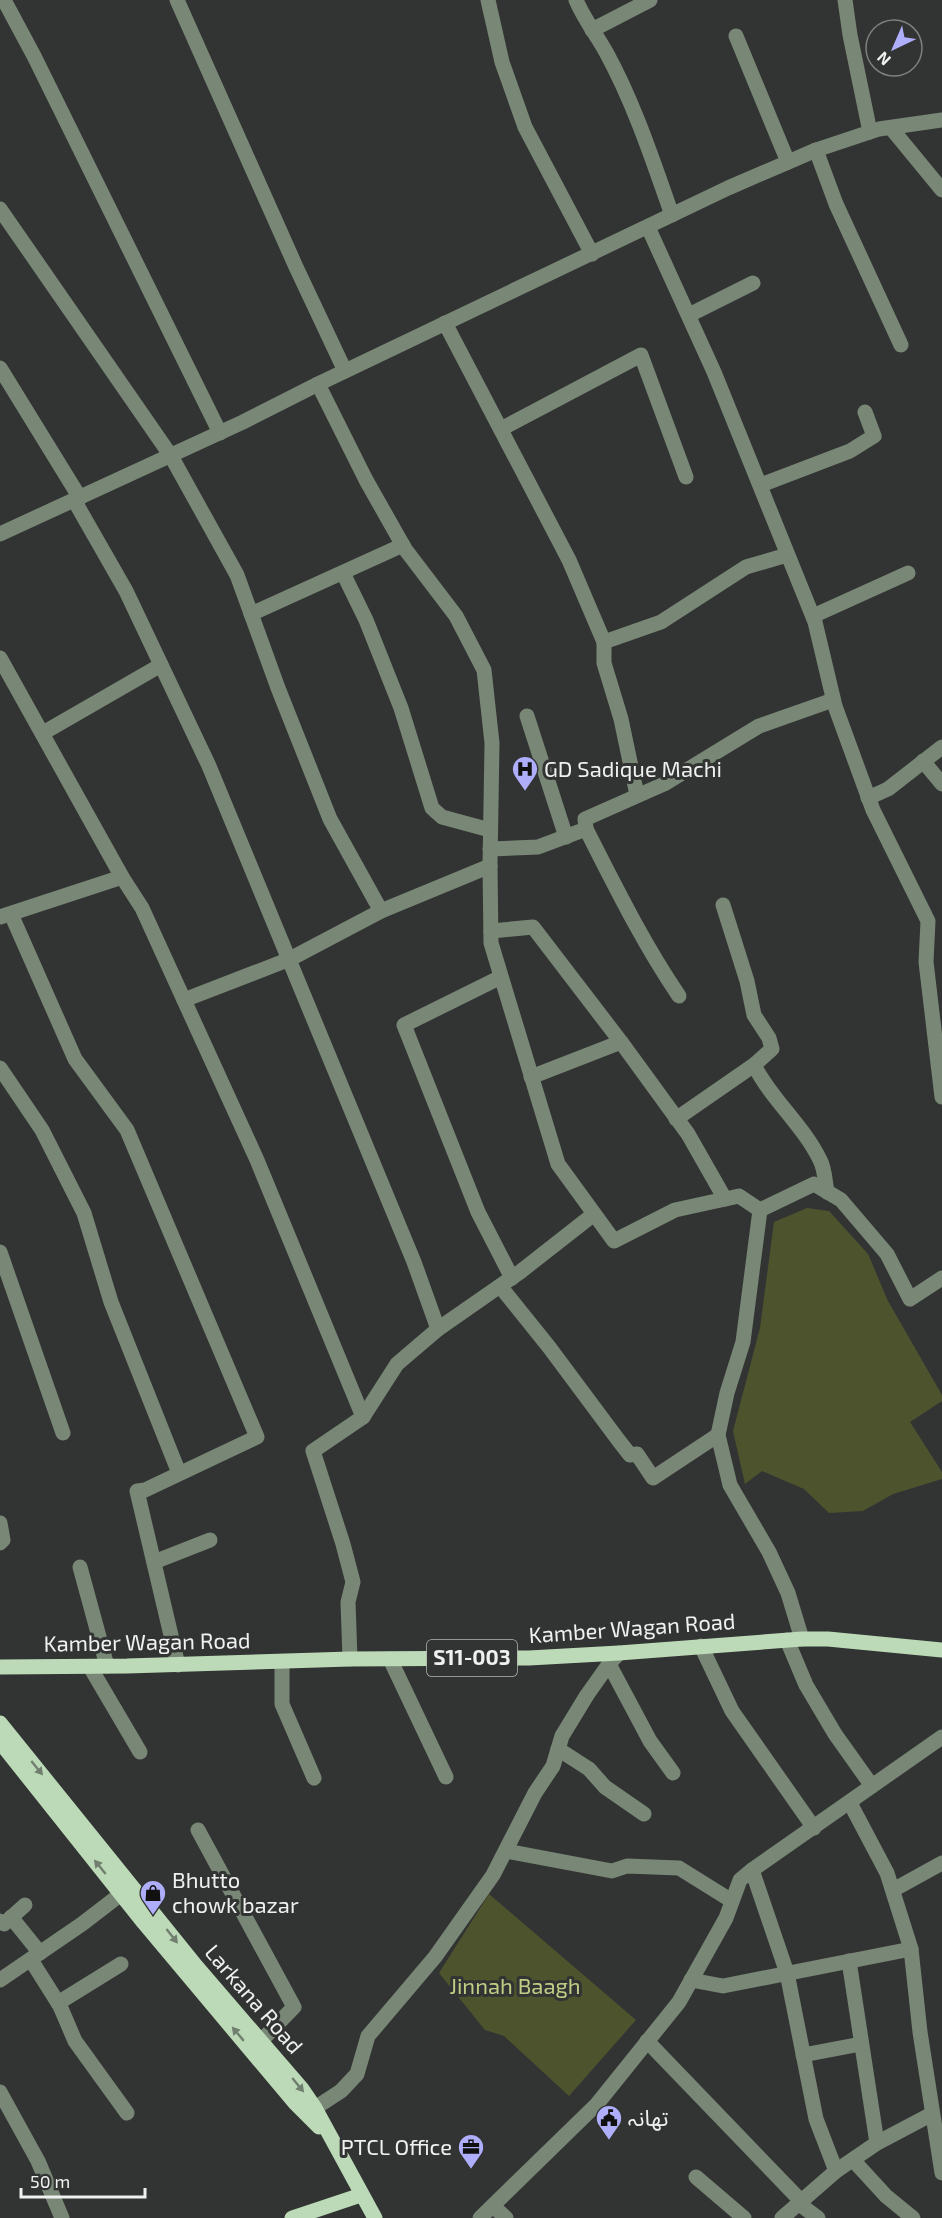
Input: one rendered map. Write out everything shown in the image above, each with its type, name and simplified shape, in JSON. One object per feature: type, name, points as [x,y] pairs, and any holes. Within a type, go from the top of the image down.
[{"type":"main road","name":"Kamber Wagan Road","points":[[0,1667],[178,1665],[350,1659],[614,1659],[701,1646],[794,1639],[828,1639],[942,1650]]},
{"type":"main road","name":"Larkana Road","points":[[0,1723],[196,1966],[302,2089],[315,2108],[375,2218]]},
{"type":"main road","name":"Larkana Road","points":[[0,1742],[121,1894],[295,2103],[332,2140]]},
{"type":"main road","points":[[292,2218],[361,2195]]},
{"type":"street","points":[[4,0],[34,56],[220,433]]},
{"type":"street","points":[[177,0],[345,371]]},
{"type":"street","points":[[488,0],[502,62],[525,127],[592,254]]},
{"type":"street","points":[[576,0],[606,52],[628,101],[672,215]]},
{"type":"street","points":[[592,30],[650,0]]},
{"type":"street","points":[[845,0],[870,132]]},
{"type":"street","points":[[736,36],[788,162]]},
{"type":"street","points":[[0,534],[220,433],[445,323],[788,162],[870,132],[942,120]]},
{"type":"street","points":[[891,128],[942,188]]},
{"type":"street","points":[[816,150],[836,204],[901,345]]},
{"type":"street","points":[[0,209],[171,456],[237,575],[330,819],[381,911]]},
{"type":"street","points":[[648,227],[761,485],[813,616],[833,700],[868,798],[928,921],[926,962],[942,1097]]},
{"type":"street","points":[[688,315],[753,283]]},
{"type":"street","points":[[445,323],[569,560],[604,642],[604,663],[621,719],[637,795]]},
{"type":"street","points":[[501,429],[641,355],[686,477]]},
{"type":"street","points":[[0,368],[77,499],[126,591],[209,766],[414,1262],[438,1329]]},
{"type":"street","points":[[318,384],[366,480],[403,545],[456,616],[484,670],[492,743],[491,943],[558,1164],[614,1241],[675,1210],[739,1196],[759,1210]]},
{"type":"street","points":[[761,485],[850,451],[874,436],[864,412]]},
{"type":"street","points":[[251,614],[403,545]]},
{"type":"street","points":[[604,642],[661,622],[746,567],[788,555]]},
{"type":"street","points":[[344,573],[366,620],[401,708],[432,808],[442,817],[490,830]]},
{"type":"street","points":[[813,616],[908,573]]},
{"type":"street","points":[[0,658],[122,877],[142,908],[257,1161],[363,1417]]},
{"type":"street","points":[[43,733],[161,665]]},
{"type":"street","points":[[679,996],[657,964],[627,911],[586,829],[585,819],[664,784],[759,726],[833,700]]},
{"type":"street","points":[[527,716],[566,837]]},
{"type":"street","points":[[868,798],[888,789],[942,747]]},
{"type":"street","points":[[922,761],[942,784]]},
{"type":"street","points":[[490,849],[538,847],[586,829]]},
{"type":"street","points":[[184,1000],[290,959],[381,911],[490,866]]},
{"type":"street","points":[[122,877],[6,915],[75,1059],[127,1130],[257,1437],[145,1490],[137,1491],[178,1665]]},
{"type":"street","points":[[676,1119],[754,1065],[772,1049],[769,1038],[754,1016],[747,981],[723,905]]},
{"type":"street","points":[[491,931],[533,927],[688,1134],[725,1199]]},
{"type":"street","points":[[501,977],[404,1025],[506,1282],[549,1347],[625,1449],[630,1455],[637,1454],[653,1478],[718,1435]]},
{"type":"street","points":[[531,1077],[621,1042]]},
{"type":"street","points":[[754,1065],[762,1080],[792,1116],[822,1162],[827,1192]]},
{"type":"street","points":[[0,1068],[42,1130],[84,1213],[111,1302],[179,1473]]},
{"type":"street","points":[[759,1210],[814,1184],[841,1200],[887,1254],[910,1299],[942,1278]]},
{"type":"street","points":[[759,1210],[743,1342],[726,1393],[718,1435],[730,1485],[770,1552],[788,1593],[794,1639],[812,1695],[835,1734],[872,1786]]},
{"type":"street","points":[[350,1659],[348,1602],[353,1582],[313,1451],[363,1417],[397,1364],[438,1329],[506,1282],[594,1214]]},
{"type":"street","points":[[0,1252],[63,1433]]},
{"type":"street","points":[[0,1523],[3,1540],[0,1543]]},
{"type":"street","points":[[154,1562],[210,1540]]},
{"type":"street","points":[[80,1566],[106,1666]]},
{"type":"street","points":[[701,1646],[732,1711],[814,1828]]},
{"type":"street","points":[[390,1659],[446,1777]]},
{"type":"street","points":[[315,2108],[341,2091],[357,2074],[368,2036],[435,1957],[493,1875],[535,1793],[553,1766],[562,1736],[614,1659]]},
{"type":"street","points":[[614,1659],[650,1741],[673,1773]]},
{"type":"street","points":[[282,1662],[282,1704],[314,1778]]},
{"type":"street","points":[[90,1666],[140,1752]]},
{"type":"street","points":[[480,2218],[597,2104],[679,2002],[726,1918],[740,1880],[752,1869],[942,1737]]},
{"type":"street","points":[[558,1749],[589,1769],[605,1787],[644,1814]]},
{"type":"street","points":[[850,1803],[887,1873],[911,1949],[932,2114],[942,2171]]},
{"type":"street","points":[[198,1830],[294,2007],[261,2041]]},
{"type":"street","points":[[506,1851],[612,1871],[627,1866],[679,1868],[732,1901]]},
{"type":"street","points":[[893,1890],[942,1863]]},
{"type":"street","points":[[752,1869],[787,1973],[816,2119],[836,2171]]},
{"type":"street","points":[[0,1980],[121,1894]]},
{"type":"street","points":[[25,1905],[6,1919],[36,1956],[75,2041],[127,2113]]},
{"type":"street","points":[[691,1980],[723,1986],[911,1949]]},
{"type":"street","points":[[849,1961],[877,2143]]},
{"type":"street","points":[[58,2002],[121,1964]]},
{"type":"street","points":[[647,2042],[801,2201],[802,2206],[818,2218]]},
{"type":"street","points":[[803,2055],[861,2044]]},
{"type":"street","points":[[0,2092],[38,2162],[62,2218]]},
{"type":"street","points":[[782,2218],[836,2171],[877,2143],[932,2114]]},
{"type":"street","points":[[853,2160],[886,2196],[913,2218]]},
{"type":"street","points":[[696,2177],[744,2218]]},
{"type":"street","points":[[493,2206],[506,2218]]},
{"type":"green space","points":[[807,1208],[829,1211],[868,1254],[888,1301],[942,1395],[942,1401],[910,1422],[942,1472],[942,1479],[893,1494],[863,1511],[829,1513],[804,1489],[762,1471],[745,1484],[733,1431],[760,1328],[774,1222]]},
{"type":"green space","name":"Jinnah Baagh","points":[[489,1894],[636,2020],[569,2096],[504,2036],[485,2030],[439,1973]]},
{"type":"place","name":"GD Sadique Machi","points":[[525,792]]},
{"type":"place","name":"Bhutto chowk bazar","points":[[153,1916]]},
{"type":"place","name":"تھانہ","points":[[609,2141]]},
{"type":"place","name":"PTCL Office","points":[[471,2170]]}]
